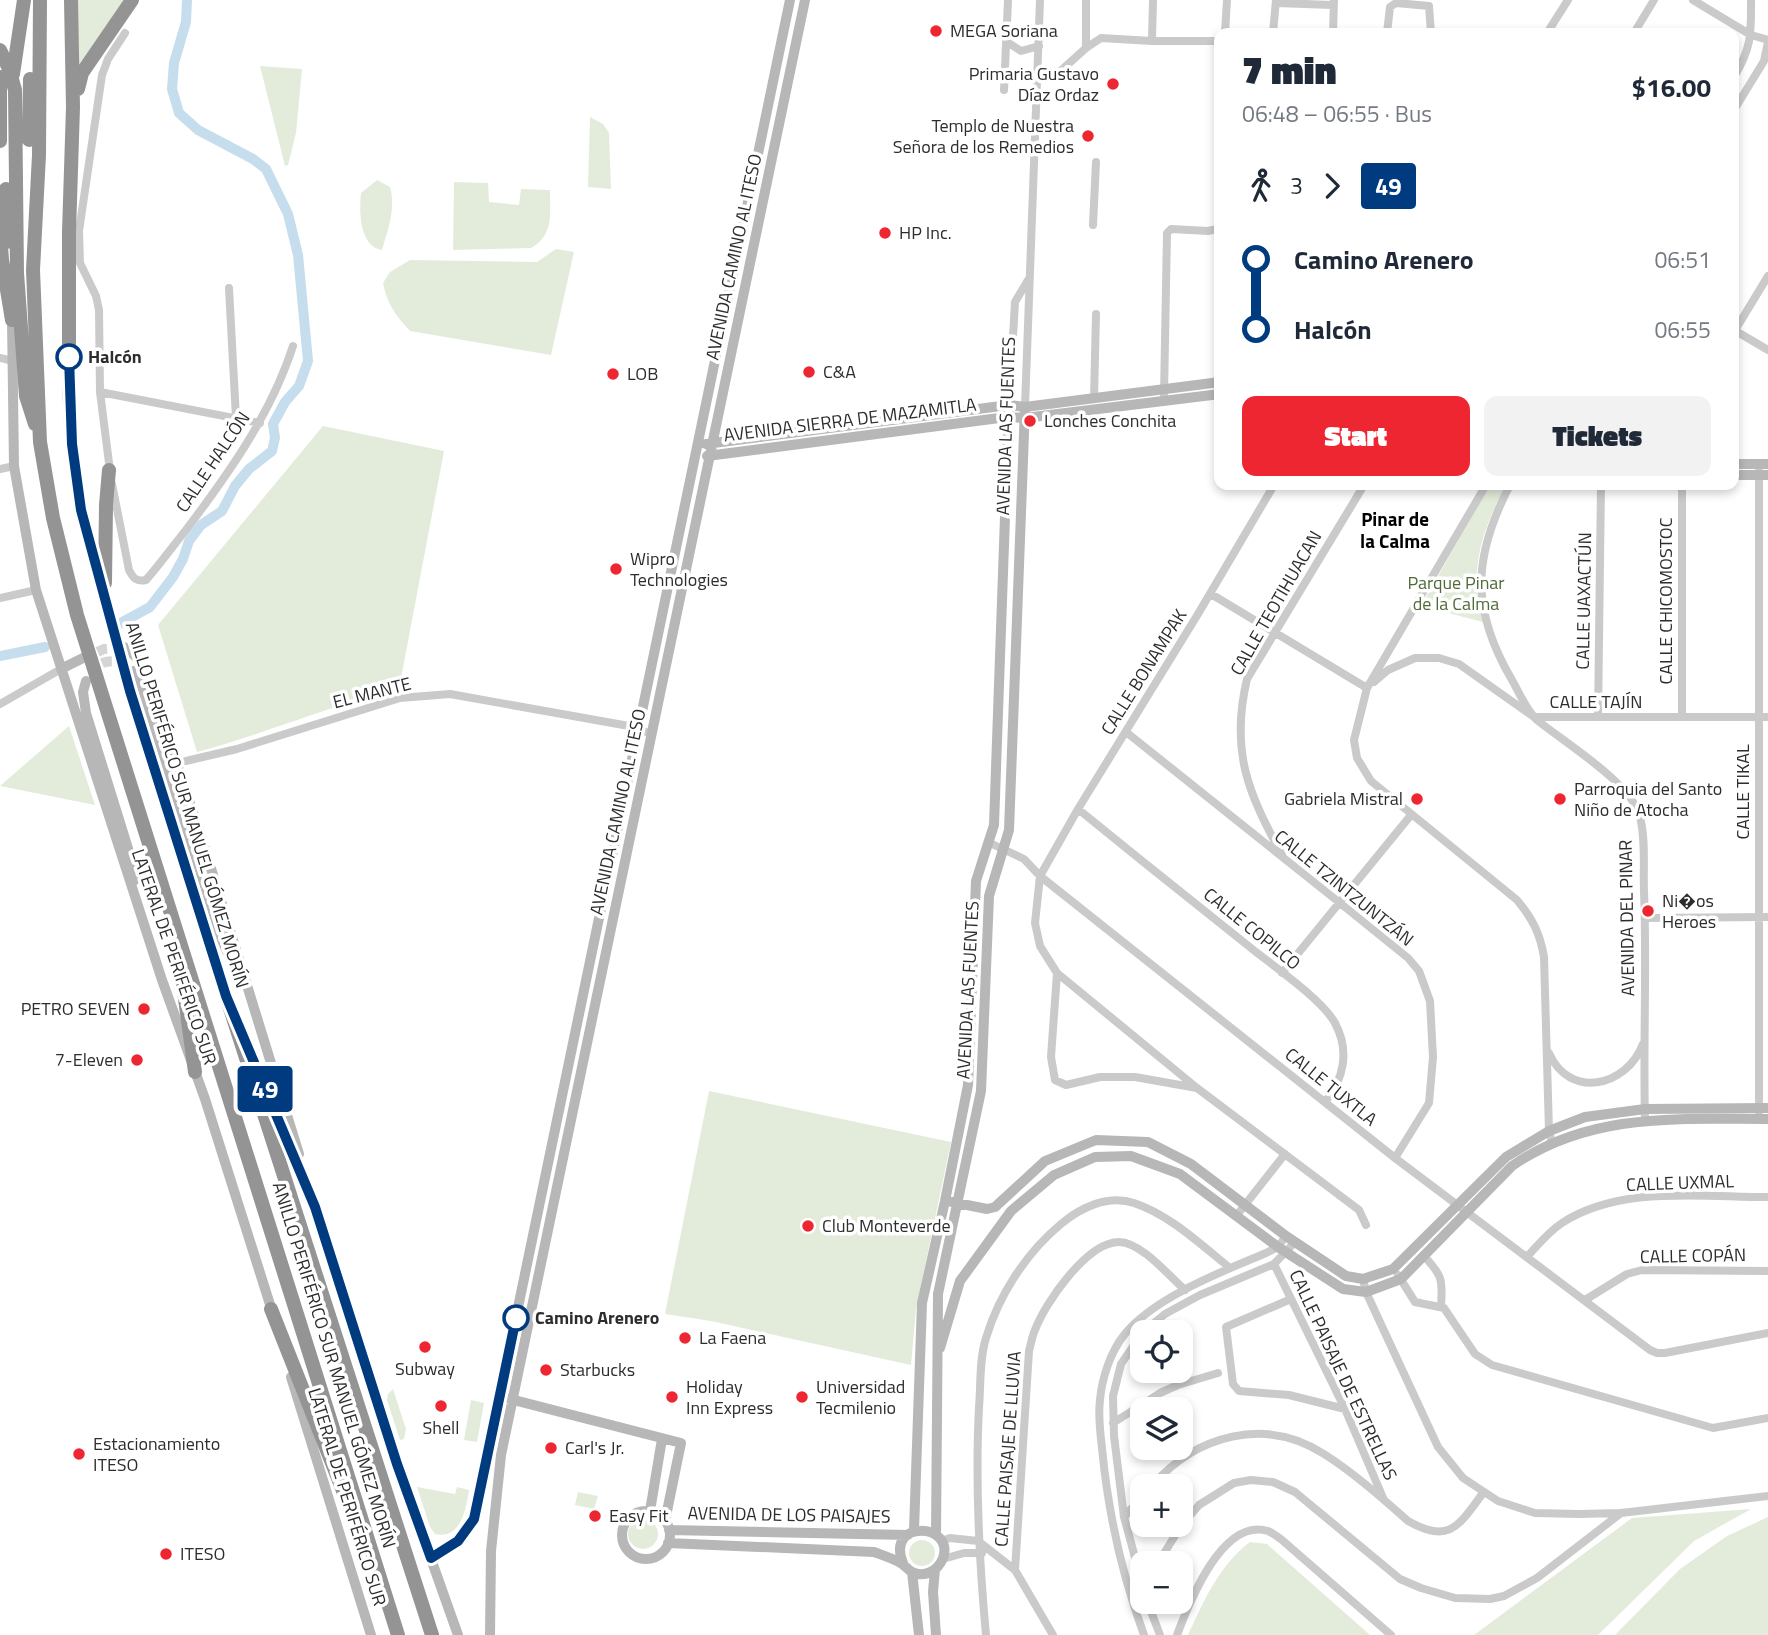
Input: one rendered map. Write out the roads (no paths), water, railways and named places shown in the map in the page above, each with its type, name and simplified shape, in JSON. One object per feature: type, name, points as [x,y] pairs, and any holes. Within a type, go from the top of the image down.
[{"type":"highway","points":[[18,0],[27,18],[31,46],[29,113],[33,271]]},
{"type":"highway","points":[[3,140],[24,0]]},
{"type":"highway","name":"ANILLO PERIFÉRICO SUR MANUEL GÓMEZ MORÍN","points":[[40,0],[39,155],[33,271],[40,442],[53,518],[77,615],[398,1635]]},
{"type":"highway","name":"ANILLO PERIFÉRICO SUR MANUEL GÓMEZ MORÍN","points":[[71,0],[73,107],[69,336],[72,444],[81,510],[105,606],[226,996],[432,1635]]},
{"type":"highway","points":[[73,107],[82,73],[132,0]]},
{"type":"highway","points":[[0,50],[15,90],[17,273],[26,396],[40,442]]},
{"type":"highway","points":[[0,77],[12,320]]},
{"type":"highway","points":[[70,185],[79,231]]},
{"type":"highway","points":[[0,232],[12,320]]},
{"type":"highway","points":[[12,320],[17,273]]},
{"type":"highway","points":[[105,606],[109,470]]},
{"type":"highway","points":[[176,926],[195,1072]]},
{"type":"highway","points":[[226,996],[315,1207]]},
{"type":"highway","points":[[271,1309],[390,1610]]},
{"type":"street","name":"AVENIDA CAMINO AL ITESO","points":[[431,1558],[458,1541],[474,1519],[790,0]]},
{"type":"street","name":"AVENIDA CAMINO AL ITESO","points":[[490,1635],[494,1525],[501,1455],[805,0]]},
{"type":"street","points":[[1004,90],[1008,0]]},
{"type":"street","name":"AVENIDA LAS FUENTES","points":[[938,1538],[938,1294],[981,1091],[989,896],[1009,830],[1040,0]]},
{"type":"street","points":[[1086,0],[1086,48]]},
{"type":"street","points":[[1152,41],[1153,0]]},
{"type":"street","points":[[1225,28],[1227,0]]},
{"type":"street","points":[[1550,28],[1567,0]]},
{"type":"street","points":[[1637,28],[1654,0]]},
{"type":"street","points":[[1693,0],[1752,35],[1768,41],[1764,61],[1739,102]]},
{"type":"street","points":[[1739,69],[1746,57],[1752,35],[1751,0]]},
{"type":"street","points":[[1273,28],[1276,1],[1334,2],[1333,28]]},
{"type":"street","points":[[1388,28],[1390,7],[1396,3],[1429,6],[1431,28]]},
{"type":"street","points":[[109,470],[100,392],[99,310],[96,296],[80,263],[79,231],[102,75],[125,33]]},
{"type":"street","points":[[1037,74],[1056,75],[1096,40],[1107,37],[1152,41],[1214,41]]},
{"type":"street","points":[[1007,42],[1021,51],[1039,46]]},
{"type":"street","points":[[1093,225],[1096,162]]},
{"type":"street","points":[[1164,395],[1167,233],[1171,229],[1214,230]]},
{"type":"street","points":[[1739,323],[1768,276]]},
{"type":"street","name":"AVENIDA LAS FUENTES","points":[[911,1532],[922,1303],[968,1085],[976,881],[994,825],[1007,417],[1015,302],[1029,277]]},
{"type":"street","points":[[229,288],[236,418]]},
{"type":"street","points":[[1094,398],[1096,314]]},
{"type":"street","name":"LATERAL DE PERIFÉRICO SUR","points":[[12,320],[14,466],[36,590],[271,1309],[371,1635]]},
{"type":"street","points":[[1739,334],[1768,350]]},
{"type":"street","name":"CALLE HALCÓN","points":[[109,470],[129,570],[133,578],[146,580],[204,505],[260,423],[284,374],[293,346]]},
{"type":"street","points":[[0,358],[13,361]]},
{"type":"street","name":"AVENIDA SIERRA DE MAZAMITLA","points":[[697,446],[1009,405],[1025,413],[1164,395],[1214,383]]},
{"type":"street","points":[[100,392],[260,423]]},
{"type":"street","name":"AVENIDA SIERRA DE MAZAMITLA","points":[[694,458],[1007,417],[1094,398],[1214,394]]},
{"type":"street","points":[[1739,465],[1763,470]]},
{"type":"street","points":[[0,469],[14,466]]},
{"type":"street","points":[[1739,474],[1763,470]]},
{"type":"street","name":"CALLE TIKAL","points":[[1763,470],[1763,1114]]},
{"type":"street","name":"CALLE BONAMPAK","points":[[1040,876],[1271,490]]},
{"type":"street","name":"CALLE TEOTIHUACAN","points":[[1286,860],[1250,793],[1239,727],[1247,680],[1361,490]]},
{"type":"street","points":[[1483,490],[1367,688],[1353,740],[1357,758],[1371,781],[1517,900],[1531,916],[1540,935],[1544,957],[1549,1131],[1552,1143]]},
{"type":"street","name":"AVENIDA DEL PINAR","points":[[1507,490],[1496,512],[1485,546],[1481,576],[1483,606],[1489,633],[1500,660],[1534,717],[1620,786],[1635,804],[1641,820],[1645,918],[1645,1114]]},
{"type":"street","name":"CALLE UAXACTÚN","points":[[1598,717],[1601,490]]},
{"type":"street","name":"CALLE CHICOMOSTOC","points":[[1682,490],[1682,717]]},
{"type":"street","points":[[0,598],[36,590]]},
{"type":"street","points":[[1211,594],[1367,688]]},
{"type":"street","points":[[124,647],[140,660],[146,672],[201,836],[397,1464],[458,1635]]},
{"type":"street","name":"CALLE TAJÍN","points":[[1367,688],[1388,670],[1406,662],[1424,657],[1439,658],[1459,664],[1534,717],[1763,718]]},
{"type":"street","points":[[0,704],[83,658]]},
{"type":"street","points":[[133,671],[144,694],[222,940],[258,1023]]},
{"type":"street","points":[[86,681],[83,692],[86,713],[130,855],[143,921]]},
{"type":"street","name":"EL MANTE","points":[[186,761],[237,749],[400,698],[450,694],[638,729],[652,734]]},
{"type":"street","name":"CALLE TZINTZUNTZÁN","points":[[1126,732],[1408,958],[1419,971],[1430,1001],[1433,1057],[1430,1103],[1395,1158]]},
{"type":"street","name":"CALLE COPILCO","points":[[1078,809],[1329,1014],[1342,1040],[1345,1062],[1343,1071],[1325,1102]]},
{"type":"street","points":[[1282,973],[1411,815]]},
{"type":"street","name":"CALLE TUXTLA","points":[[990,843],[1024,859],[1040,876],[1395,1158],[1657,1353],[1768,1333]]},
{"type":"street","points":[[1040,876],[1035,923],[1040,946],[1057,973],[1197,1088],[1359,1210],[1366,1225]]},
{"type":"street","points":[[1645,918],[1763,917]]},
{"type":"street","points":[[1057,973],[1051,1057],[1055,1080],[1066,1085],[1100,1077],[1135,1077],[1197,1088]]},
{"type":"street","points":[[1547,1047],[1553,1063],[1573,1077],[1581,1081],[1600,1083],[1612,1079],[1626,1069],[1645,1040]]},
{"type":"street","points":[[945,1201],[987,1209],[995,1207],[1045,1161],[1096,1140],[1147,1142],[1191,1164],[1290,1239],[1346,1276],[1363,1279],[1392,1269],[1461,1208],[1530,1153],[1587,1130],[1645,1114]]},
{"type":"street","points":[[936,1360],[960,1282],[1011,1211],[1054,1175],[1095,1157],[1131,1156],[1180,1174],[1282,1250],[1343,1289],[1366,1292],[1401,1279],[1506,1157],[1549,1131],[1585,1117],[1763,1114]]},
{"type":"street","points":[[1237,1215],[1285,1154]]},
{"type":"street","name":"CALLE UXMAL","points":[[1527,1256],[1560,1224],[1605,1203],[1637,1197],[1768,1197]]},
{"type":"street","points":[[986,1635],[978,1541],[978,1431],[985,1342],[1004,1295],[1020,1269],[1048,1235],[1083,1209],[1103,1202],[1125,1201],[1151,1210],[1175,1224],[1230,1268]]},
{"type":"street","points":[[1158,1320],[1200,1295],[1274,1264],[1290,1239]]},
{"type":"street","name":"CALLE PAISAJE DE LLUVIA","points":[[1015,1570],[1029,1351],[1046,1307],[1073,1270],[1089,1256],[1107,1245],[1121,1242],[1146,1254],[1185,1290]]},
{"type":"street","points":[[1144,1635],[1124,1574],[1112,1522],[1104,1465],[1099,1402],[1107,1368],[1124,1335],[1159,1306],[1230,1268],[1282,1250]]},
{"type":"street","points":[[1423,1255],[1441,1276],[1441,1306],[1475,1354],[1492,1365],[1713,1428],[1768,1418]]},
{"type":"street","name":"CALLE PAISAJE DE ESTRELLAS","points":[[1274,1264],[1345,1409],[1384,1500]]},
{"type":"street","points":[[1392,1269],[1415,1302],[1441,1306]]},
{"type":"street","name":"CALLE COPÁN","points":[[1585,1300],[1628,1274],[1642,1270],[1768,1271]]},
{"type":"street","points":[[1363,1279],[1366,1292],[1438,1447],[1463,1478],[1483,1493],[1505,1504],[1535,1513],[1622,1513],[1768,1496]]},
{"type":"street","points":[[1291,1299],[1226,1327],[1233,1384],[1239,1391],[1289,1395],[1345,1409]]},
{"type":"street","points":[[1159,1306],[1165,1314]]},
{"type":"street","points":[[1130,1351],[1121,1364],[1112,1396],[1124,1517],[1133,1551]]},
{"type":"street","points":[[1113,1423],[1169,1389],[1218,1373]]},
{"type":"street","points":[[499,1396],[681,1443],[667,1525],[668,1543],[660,1555],[646,1559],[632,1555],[626,1549],[621,1533],[624,1525],[635,1513],[650,1511],[667,1525]]},
{"type":"street","points":[[1163,1474],[1191,1451],[1212,1441],[1240,1435],[1265,1435],[1303,1443],[1324,1454],[1408,1521],[1424,1530],[1448,1532],[1458,1526],[1483,1493]]},
{"type":"street","points":[[650,1511],[662,1439]]},
{"type":"street","points":[[1165,1551],[1181,1525],[1199,1505],[1234,1483],[1251,1480],[1273,1482],[1294,1492],[1400,1579],[1455,1598],[1490,1599],[1504,1596],[1537,1578],[1622,1513]]},
{"type":"street","points":[[1124,1517],[1130,1510]]},
{"type":"street","name":"AVENIDA DE LOS PAISAJES","points":[[667,1525],[911,1532]]},
{"type":"street","points":[[943,1559],[943,1547],[938,1538],[926,1530],[911,1532],[901,1545],[902,1563],[912,1572],[920,1574],[935,1569],[943,1559],[964,1553],[992,1553]]},
{"type":"street","points":[[1177,1635],[1210,1565],[1233,1538],[1256,1530],[1269,1531],[1282,1540],[1391,1635]]},
{"type":"street","points":[[938,1538],[978,1541],[1015,1570],[1053,1635]]},
{"type":"street","name":"AVENIDA DE LOS PAISAJES","points":[[668,1543],[874,1552],[902,1563]]},
{"type":"street","points":[[935,1569],[933,1592],[936,1635]]},
{"type":"street","points":[[912,1572],[919,1635]]},
{"type":"street","points":[[1152,1614],[1160,1635]]},
{"type":"waterway","points":[[119,624],[150,607],[173,577],[189,541],[201,525],[222,511],[235,486],[249,469],[272,451],[275,438],[273,424],[285,402],[299,386],[308,361],[298,255],[288,214],[266,169],[253,159],[198,130],[179,113],[172,89],[174,63],[186,22],[187,0]]},
{"type":"waterway","points":[[0,656],[45,647]]},
{"type":"tunnel","points":[[84,658],[104,649],[124,647]]},
{"type":"tunnel","points":[[90,672],[107,662],[126,665]]},
{"type":"place","name":"MEGA Soriana","points":[[936,31]]},
{"type":"place","name":"Primaria Gustavo Díaz Ordaz","points":[[1113,84]]},
{"type":"place","name":"Templo de Nuestra Señora de los Remedios","points":[[1088,136]]},
{"type":"place","name":"HP Inc.","points":[[885,233]]},
{"type":"place","name":"Halcón","points":[[69,357]]},
{"type":"place","name":"C&A","points":[[809,372]]},
{"type":"place","name":"LOB","points":[[613,374]]},
{"type":"place","name":"Lonches Conchita","points":[[1030,421]]},
{"type":"place","name":"Wipro Technologies","points":[[616,569]]},
{"type":"place","name":"Gabriela Mistral","points":[[1417,799]]},
{"type":"place","name":"Parroquia del Santo Niño de Atocha","points":[[1560,799]]},
{"type":"place","name":"Ni�os Heroes","points":[[1648,911]]},
{"type":"place","name":"PETRO SEVEN","points":[[144,1009]]},
{"type":"place","name":"7-Eleven","points":[[137,1060]]},
{"type":"place","name":"Club Monteverde","points":[[808,1226]]},
{"type":"place","name":"Camino Arenero","points":[[516,1318]]},
{"type":"place","name":"La Faena","points":[[685,1338]]},
{"type":"place","name":"Subway","points":[[425,1347]]},
{"type":"place","name":"Starbucks","points":[[546,1370]]},
{"type":"place","name":"Holiday Inn Express","points":[[672,1397]]},
{"type":"place","name":"Universidad Tecmilenio","points":[[802,1397]]},
{"type":"place","name":"Shell","points":[[441,1406]]},
{"type":"place","name":"Carl's Jr.","points":[[551,1448]]},
{"type":"place","name":"Estacionamiento ITESO","points":[[79,1454]]},
{"type":"place","name":"Easy Fit","points":[[595,1516]]},
{"type":"place","name":"ITESO","points":[[166,1554]]},
{"type":"district","name":"Pinar de la Calma","points":[[1395,530]]},
{"type":"park label","name":"Parque Pinar de la Calma","points":[[1456,593]]}]
